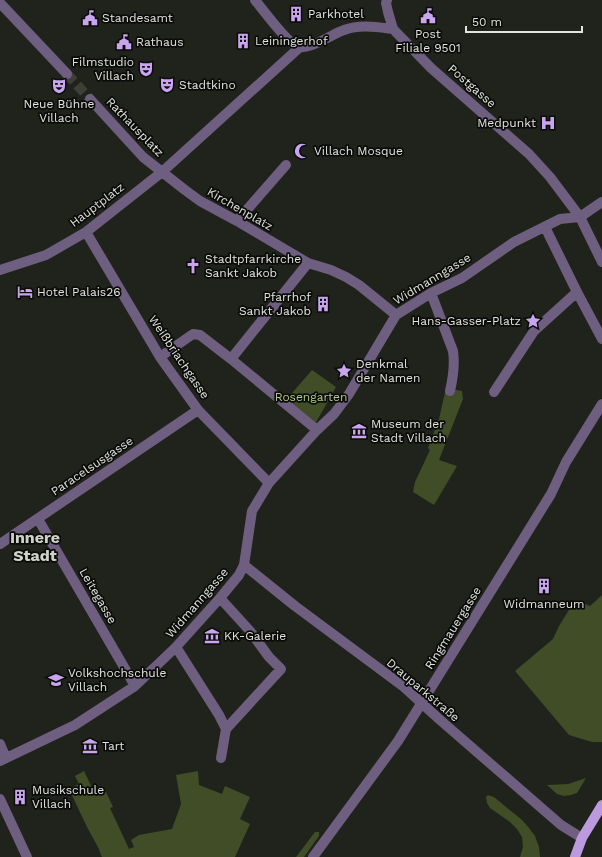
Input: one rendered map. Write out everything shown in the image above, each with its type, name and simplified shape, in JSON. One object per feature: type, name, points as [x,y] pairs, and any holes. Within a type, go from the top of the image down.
[{"type":"main road","points":[[575,857],[582,838],[602,805]]},
{"type":"street","points":[[255,0],[284,35],[298,46],[305,47],[352,28],[372,27],[393,29],[386,3],[387,0]]},
{"type":"street","points":[[1,4],[67,74]]},
{"type":"street","name":"Postgasse","points":[[393,29],[431,68],[529,154],[550,176],[580,217]]},
{"type":"street","name":"Hauptplatz","points":[[0,270],[46,255],[86,232],[162,172],[298,46]]},
{"type":"street","name":"Rathausplatz","points":[[90,99],[143,157],[162,172]]},
{"type":"street","points":[[237,221],[286,165]]},
{"type":"street","name":"Kirchenplatz","points":[[162,172],[200,201],[308,263],[331,270],[359,285],[396,315]]},
{"type":"street","points":[[602,202],[580,217],[602,262]]},
{"type":"street","name":"Widmanngasse","points":[[3,759],[74,725],[135,686],[176,647],[220,598],[244,565],[252,511],[269,482],[317,430],[334,414],[350,394],[396,315],[430,293],[462,278],[514,242],[560,219],[580,217]]},
{"type":"street","points":[[545,226],[602,339]]},
{"type":"street","name":"Weißbriachgasse","points":[[86,232],[160,357],[198,410],[269,482]]},
{"type":"street","points":[[232,358],[308,263]]},
{"type":"street","points":[[494,392],[534,331],[577,292]]},
{"type":"street","points":[[430,293],[453,351],[454,356],[450,391]]},
{"type":"street","points":[[160,357],[193,334],[200,334],[232,358],[317,430]]},
{"type":"street","name":"Ringmauergasse","points":[[313,857],[398,741],[551,494],[566,462],[602,404]]},
{"type":"street","name":"Paracelsusgasse","points":[[0,544],[198,410]]},
{"type":"street","name":"Leitegasse","points":[[38,519],[135,686]]},
{"type":"street","name":"Drauparkstraße","points":[[244,565],[295,606],[404,688],[561,825],[582,838]]},
{"type":"street","points":[[220,598],[250,631],[269,657],[281,669],[226,729],[221,758]]},
{"type":"street","points":[[176,647],[220,715],[226,729]]},
{"type":"street","points":[[0,744],[3,759]]},
{"type":"street","points":[[0,799],[27,857]]},
{"type":"green space","name":"Rosengarten","points":[[312,370],[336,387],[315,424],[286,400]]},
{"type":"green space","points":[[446,388],[462,391],[463,399],[439,460],[457,466],[434,505],[413,492],[415,482],[430,450],[428,448],[439,419]]},
{"type":"green space","points":[[602,595],[602,742],[592,742],[569,735],[515,671],[553,639],[575,600],[590,606]]},
{"type":"green space","points":[[84,771],[96,796],[106,792],[113,807],[110,808],[129,849],[134,847],[131,840],[139,835],[172,829],[181,804],[176,775],[198,771],[199,785],[222,794],[225,786],[250,797],[240,819],[250,824],[235,857],[102,857],[69,789],[79,784],[75,776]]},
{"type":"green space","points":[[586,778],[577,793],[571,795],[564,796],[557,794],[547,785],[568,784]]},
{"type":"green space","points":[[488,795],[494,797],[522,820],[529,828],[535,836],[539,847],[540,857],[520,857],[523,847],[522,837],[510,822],[490,808],[486,797]]},
{"type":"green space","points":[[315,832],[319,832],[319,836],[304,857],[296,857]]},
{"type":"tunnel","points":[[67,74],[90,99]]},
{"type":"place","name":"Parkhotel","points":[[296,14]]},
{"type":"place","name":"Post Filiale 9501","points":[[428,16]]},
{"type":"place","name":"Standesamt","points":[[90,18]]},
{"type":"place","name":"Leiningerhof","points":[[243,41]]},
{"type":"place","name":"Rathaus","points":[[124,42]]},
{"type":"place","name":"Filmstudio Villach","points":[[146,69]]},
{"type":"place","name":"Stadtkino","points":[[167,85]]},
{"type":"place","name":"Neue Bühne Villach","points":[[59,86]]},
{"type":"place","name":"Medpunkt","points":[[548,123]]},
{"type":"place","name":"Villach Mosque","points":[[302,151]]},
{"type":"place","name":"Stadtpfarrkirche Sankt Jakob","points":[[193,266]]},
{"type":"place","name":"Hotel Palais26","points":[[25,292]]},
{"type":"place","name":"Pfarrhof Sankt Jakob","points":[[323,304]]},
{"type":"place","name":"Hans-Gasser-Platz","points":[[533,321]]},
{"type":"place","name":"Denkmal der Namen","points":[[344,371]]},
{"type":"place","name":"Museum der Stadt Villach","points":[[359,431]]},
{"type":"place","name":"Widmanneum","points":[[544,586]]},
{"type":"place","name":"KK-Galerie","points":[[212,636]]},
{"type":"place","name":"Volkshochschule Villach","points":[[56,680]]},
{"type":"place","name":"Tart","points":[[90,746]]},
{"type":"place","name":"Musikschule Villach","points":[[20,797]]},
{"type":"district","name":"Innere Stadt","points":[[35,546]]}]
